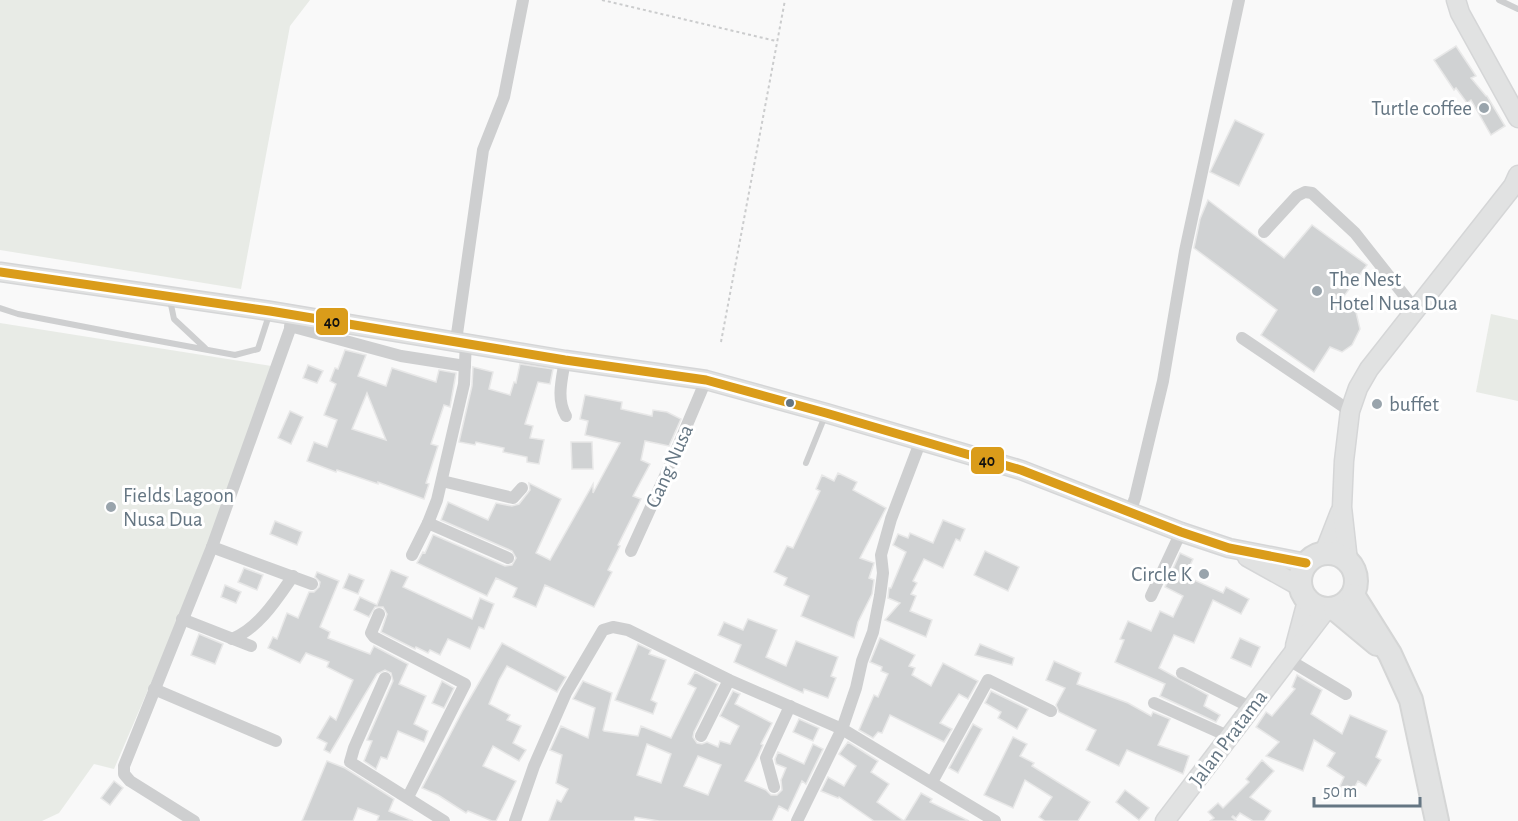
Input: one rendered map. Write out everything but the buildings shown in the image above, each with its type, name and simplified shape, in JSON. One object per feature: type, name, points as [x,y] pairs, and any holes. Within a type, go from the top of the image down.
[{"type":"highway","points":[[1317,601],[1346,603],[1353,596],[1356,578],[1348,561],[1337,555],[1315,558],[1300,573],[1317,601],[1390,654]]},
{"type":"highway","points":[[1353,596],[1390,654],[1411,700],[1437,821]]},
{"type":"main road","points":[[1456,0],[1460,13],[1518,118]]},
{"type":"main road","points":[[1348,561],[1342,507],[1344,461],[1350,411],[1358,388],[1369,369],[1513,186],[1518,175]]},
{"type":"main road","points":[[0,272],[270,311],[292,320],[461,341],[565,360],[706,380],[1021,470],[1181,532],[1229,548],[1315,558],[1342,507]]},
{"type":"main road","points":[[1229,548],[1317,601]]},
{"type":"main road","name":"Jalan Pratama","points":[[1165,821],[1290,658],[1317,601]]},
{"type":"street","points":[[412,555],[428,523],[442,481],[464,384],[465,366],[461,341],[483,150],[504,97],[523,0]]},
{"type":"street","points":[[1130,512],[1163,381],[1185,251],[1239,0]]},
{"type":"street","points":[[1264,232],[1297,196],[1305,192],[1312,193],[1355,233],[1415,309]]},
{"type":"street","points":[[194,821],[130,781],[124,774],[124,766],[212,547],[292,320],[401,356],[465,366]]},
{"type":"street","points":[[1242,338],[1350,411]]},
{"type":"street","points":[[565,360],[560,397],[561,407],[566,416]]},
{"type":"street","name":"Gang Nusa","points":[[631,551],[706,380]]},
{"type":"street","points":[[797,821],[842,729],[873,632],[883,573],[881,555],[891,519],[921,440]]},
{"type":"street","points":[[442,481],[513,498],[522,488]]},
{"type":"street","points":[[428,523],[508,558]]},
{"type":"street","points":[[1150,596],[1181,532]]},
{"type":"street","points":[[212,547],[312,584]]},
{"type":"street","points":[[232,639],[243,634],[256,623],[293,576]]},
{"type":"street","points":[[379,614],[371,633],[374,637],[465,684],[408,797]]},
{"type":"street","points":[[182,619],[251,646]]},
{"type":"street","points":[[515,821],[534,766],[566,693],[603,630],[613,627],[628,630],[729,680],[842,729],[995,821]]},
{"type":"street","points":[[1290,658],[1346,694]]},
{"type":"street","points":[[1182,673],[1252,708]]},
{"type":"street","points":[[385,678],[350,760],[352,764],[444,821]]},
{"type":"street","points":[[701,736],[729,680]]},
{"type":"street","points":[[932,782],[988,680],[1051,711]]},
{"type":"street","points":[[154,689],[276,741]]},
{"type":"street","points":[[1154,703],[1230,737]]},
{"type":"street","points":[[774,787],[766,758],[790,706]]},
{"type":"lane","points":[[1499,0],[1518,9]]},
{"type":"lane","points":[[169,296],[174,319],[207,350]]},
{"type":"lane","points":[[0,308],[18,314],[235,355],[258,349],[270,311]]},
{"type":"lane","points":[[807,463],[826,413]]},
{"type":"path","points":[[602,0],[776,42]]},
{"type":"path","points":[[721,342],[785,0]]},
{"type":"shaded area","points":[[0,0],[310,0],[290,26],[241,289],[0,250]]},
{"type":"shaded area","points":[[1491,314],[1518,320],[1518,401],[1476,392]]},
{"type":"shaded area","name":"Fields Lagoon Nusa Dua","points":[[0,323],[278,367],[166,648],[114,769],[94,764],[59,813],[42,821],[0,821]]},
{"type":"transit line","name":"40","points":[[0,272],[270,311],[565,360],[706,380],[1021,470],[1181,532],[1229,548],[1306,563]]},
{"type":"place","name":"Turtle coffee","points":[[1484,108]]},
{"type":"place","name":"The Nest Hotel Nusa Dua","points":[[1317,291]]},
{"type":"place","name":"buffet","points":[[1377,404]]},
{"type":"place","name":"Fields Lagoon Nusa Dua","points":[[111,507]]},
{"type":"place","name":"Circle K","points":[[1204,574]]}]
